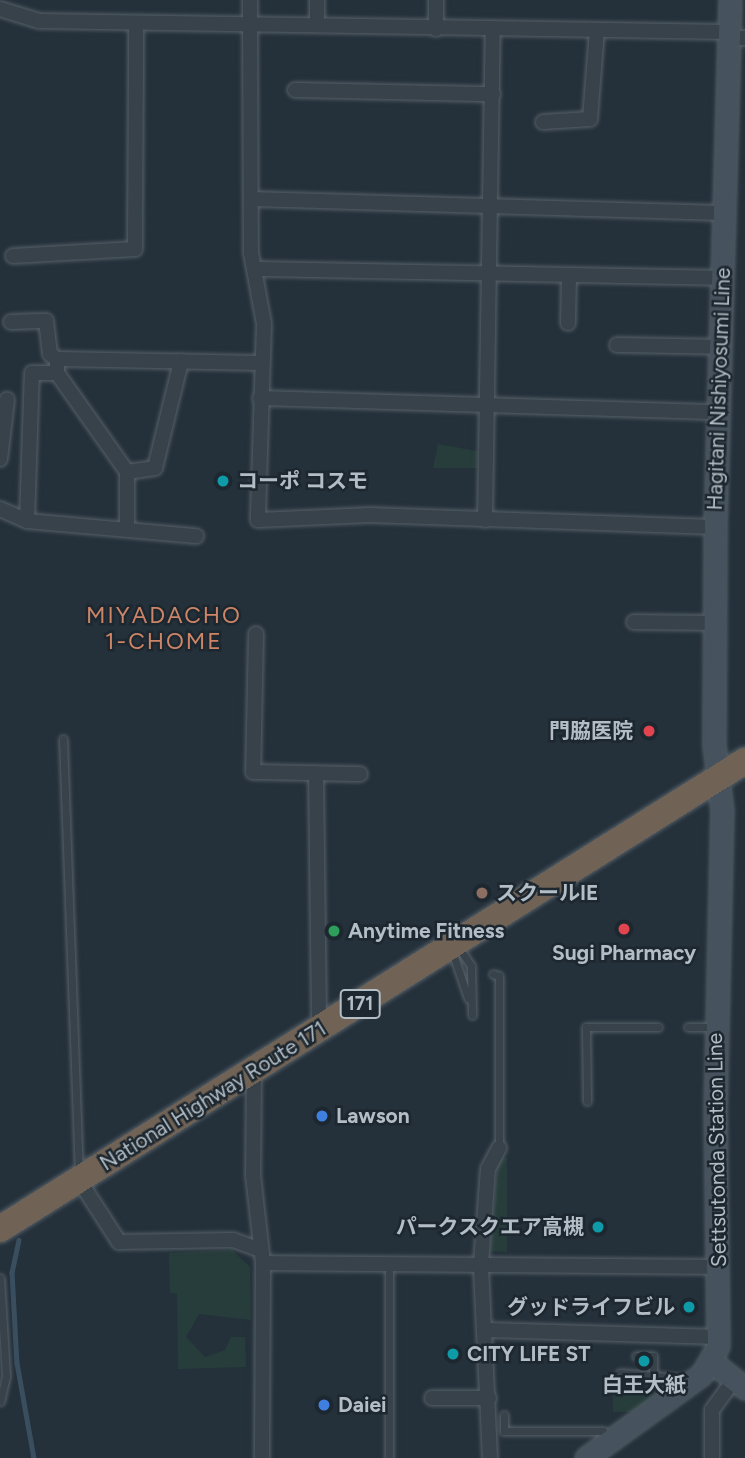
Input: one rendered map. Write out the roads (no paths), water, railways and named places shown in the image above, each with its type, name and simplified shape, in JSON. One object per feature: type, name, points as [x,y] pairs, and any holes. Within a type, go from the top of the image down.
[{"type":"highway","name":"National Highway Route 171","points":[[0,1229],[745,761]]},
{"type":"main road","name":"Hagitani Nishiyosumi Line","points":[[718,777],[715,527],[723,214],[734,36],[730,0]]},
{"type":"main road","name":"Settsutonda Station Line","points":[[713,1363],[719,1337],[716,1027],[718,777]]},
{"type":"main road","points":[[586,1458],[694,1380],[713,1363],[738,1385]]},
{"type":"street","points":[[250,0],[254,269],[264,324],[258,520],[370,515],[715,527]]},
{"type":"street","points":[[317,0],[317,24]]},
{"type":"street","points":[[436,0],[436,29]]},
{"type":"street","points":[[8,7],[40,21],[317,24],[734,36]]},
{"type":"street","points":[[13,256],[135,248],[136,23]]},
{"type":"street","points":[[485,520],[492,274],[493,30]]},
{"type":"street","points":[[543,122],[590,119],[597,31]]},
{"type":"street","points":[[295,90],[493,94]]},
{"type":"street","points":[[251,199],[723,214]]},
{"type":"street","points":[[254,269],[721,278]]},
{"type":"street","points":[[568,323],[569,276]]},
{"type":"street","points":[[11,323],[46,321],[50,354],[127,472],[127,526]]},
{"type":"street","points":[[617,345],[720,347]]},
{"type":"street","points":[[27,521],[32,373],[57,366],[181,361],[261,363]]},
{"type":"street","points":[[127,472],[155,468],[181,361]]},
{"type":"street","points":[[260,398],[718,412]]},
{"type":"street","points":[[0,459],[7,399]]},
{"type":"street","points":[[0,509],[27,521],[127,526],[196,536]]},
{"type":"street","points":[[634,622],[715,623]]},
{"type":"street","points":[[256,634],[253,772],[360,774]]},
{"type":"street","points":[[316,773],[319,1030]]},
{"type":"street","points":[[254,1070],[262,1256],[262,1458]]},
{"type":"street","points":[[490,1458],[487,1330],[481,1264],[488,1170],[499,1147]]},
{"type":"street","points":[[79,1180],[119,1242],[224,1240],[262,1256],[481,1264],[718,1266]]},
{"type":"street","points":[[487,1330],[719,1337]]},
{"type":"street","points":[[712,1458],[712,1410],[738,1385]]},
{"type":"street","points":[[432,1398],[489,1398]]},
{"type":"lane","points":[[63,739],[79,1180]]},
{"type":"lane","points":[[454,946],[472,1012]]},
{"type":"lane","points":[[493,974],[499,976],[504,1145],[499,1147]]},
{"type":"lane","points":[[587,1101],[586,1027],[658,1027]]},
{"type":"lane","points":[[688,1027],[716,1027]]},
{"type":"lane","points":[[389,1272],[389,1458]]},
{"type":"lane","points":[[0,1278],[6,1376],[0,1401]]},
{"type":"lane","points":[[641,1355],[653,1356],[653,1373]]},
{"type":"lane","points":[[624,1371],[683,1373],[694,1380]]},
{"type":"lane","points":[[504,1416],[504,1431],[603,1431],[610,1440]]},
{"type":"waterway","points":[[19,1240],[12,1272],[17,1363],[34,1458]]},
{"type":"place","name":"コーポ コスモ","points":[[223,481]]},
{"type":"place","name":"門脇医院","points":[[649,731]]},
{"type":"place","name":"スクールIE","points":[[482,893]]},
{"type":"place","name":"Sugi Pharmacy","points":[[624,929]]},
{"type":"place","name":"Anytime Fitness","points":[[334,931]]},
{"type":"place","name":"Lawson","points":[[322,1116]]},
{"type":"place","name":"パークスクエア高槻","points":[[598,1227]]},
{"type":"place","name":"グッドライフビル","points":[[689,1307]]},
{"type":"place","name":"CITY LIFE ST","points":[[453,1354]]},
{"type":"place","name":"白王大紙","points":[[644,1361]]},
{"type":"place","name":"Daiei","points":[[324,1405]]},
{"type":"district","name":"MIYADACHO 1-CHOME","points":[[164,628]]}]
